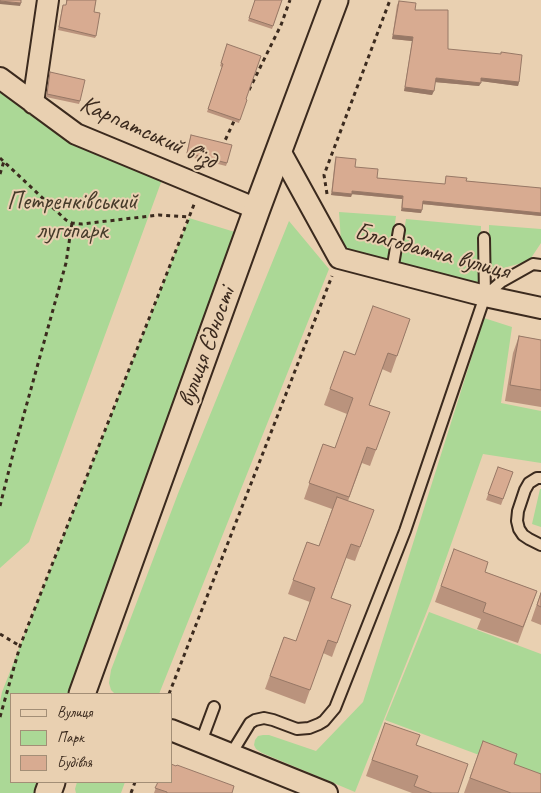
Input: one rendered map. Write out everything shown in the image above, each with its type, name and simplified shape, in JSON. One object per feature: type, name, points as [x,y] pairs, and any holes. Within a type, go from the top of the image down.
[{"type":"street","points":[[33,103],[48,0]]},
{"type":"street","name":"вулиця Єдності","points":[[83,693],[257,209],[335,0]]},
{"type":"street","name":"Карпатський в'їзд","points":[[0,78],[76,134],[257,209]]},
{"type":"street","name":"Благодатна вулиця","points":[[279,150],[339,258],[485,296],[541,308]]},
{"type":"street","points":[[172,730],[327,793]]},
{"type":"lane","points":[[392,271],[399,230]]},
{"type":"lane","points":[[231,754],[250,723],[255,720],[264,718],[297,729],[309,728],[319,724],[335,708],[405,531],[485,296],[484,238]]},
{"type":"lane","points":[[485,296],[501,282],[533,264],[541,265]]},
{"type":"lane","points":[[541,478],[530,482],[525,490],[518,511],[517,521],[523,535],[541,544]]},
{"type":"lane","points":[[200,742],[214,707]]},
{"type":"path","points":[[246,97],[281,25],[290,0]]},
{"type":"path","points":[[328,200],[324,175],[390,0]]},
{"type":"path","points":[[220,150],[237,115]]},
{"type":"path","points":[[0,158],[66,220],[72,223],[82,224],[159,215],[189,218]]},
{"type":"path","points":[[0,174],[4,161]]},
{"type":"path","points":[[0,717],[20,646],[202,186]]},
{"type":"path","points":[[0,506],[66,263],[72,223]]},
{"type":"path","points":[[169,693],[339,258]]},
{"type":"path","points":[[0,634],[20,646]]},
{"type":"green space","name":"Петренківський лугопарк","points":[[0,86],[163,177],[29,542],[0,568]]},
{"type":"green space","points":[[339,212],[396,216],[389,266],[342,255]]},
{"type":"green space","points":[[189,218],[248,236],[84,693],[10,693],[10,783],[53,783],[49,793],[0,793],[0,702],[2,692]]},
{"type":"green space","points":[[406,219],[481,226],[479,289],[398,268]]},
{"type":"green space","points":[[289,221],[329,269],[159,693],[114,693],[109,683],[111,670],[179,491]]},
{"type":"green space","points":[[489,225],[541,229],[541,243],[529,261],[489,272]]},
{"type":"green space","points":[[484,318],[512,327],[501,403],[541,411],[541,463],[483,454],[431,601],[355,792],[262,753],[256,749],[254,745],[255,740],[258,736],[269,735],[316,751],[363,702]]},
{"type":"green space","points":[[541,489],[541,527],[532,524]]},
{"type":"green space","points":[[429,612],[541,654],[541,778],[385,720]]},
{"type":"green space","points":[[77,783],[125,783],[121,793],[76,793]]},
{"type":"building","points":[[21,0],[21,3],[0,1]]},
{"type":"building","points":[[67,0],[96,0],[94,12],[100,13],[96,36],[59,27],[63,5],[66,5]]},
{"type":"building","points":[[255,0],[282,0],[273,26],[249,18]]},
{"type":"building","points":[[399,1],[416,3],[415,10],[448,10],[448,49],[522,55],[519,82],[481,78],[481,83],[436,78],[434,91],[405,87],[413,37],[393,35]]},
{"type":"building","points":[[227,44],[261,56],[240,120],[208,109],[223,64],[221,63]]},
{"type":"building","points":[[50,72],[85,80],[80,101],[47,94]]},
{"type":"building","points":[[191,135],[232,145],[227,163],[187,153]]},
{"type":"building","points":[[336,157],[356,159],[355,167],[378,169],[377,178],[445,184],[446,176],[467,178],[466,181],[541,188],[541,213],[423,201],[422,210],[402,208],[403,196],[352,191],[352,194],[332,192]]},
{"type":"building","points":[[373,306],[410,319],[397,356],[388,353],[369,405],[390,412],[376,450],[367,447],[349,497],[309,483],[323,444],[335,448],[353,398],[330,389],[344,351],[355,355]]},
{"type":"building","points":[[519,336],[541,340],[541,390],[510,385]]},
{"type":"building","points":[[498,467],[513,472],[503,499],[488,494]]},
{"type":"building","points":[[337,497],[374,510],[360,547],[351,544],[331,598],[351,605],[337,643],[328,640],[310,690],[270,676],[284,637],[296,641],[315,588],[293,580],[307,542],[319,546]]},
{"type":"building","points":[[454,549],[488,562],[485,572],[537,591],[523,627],[483,612],[486,603],[441,586]]},
{"type":"building","points":[[541,593],[541,607],[537,605]]},
{"type":"building","points":[[385,723],[420,735],[416,745],[468,764],[458,793],[432,793],[414,786],[418,776],[372,760]]},
{"type":"building","points":[[483,741],[517,754],[514,764],[541,774],[541,793],[511,793],[470,778]]},
{"type":"building","points":[[172,764],[234,786],[232,793],[167,793],[155,788],[158,783],[172,783]]}]
